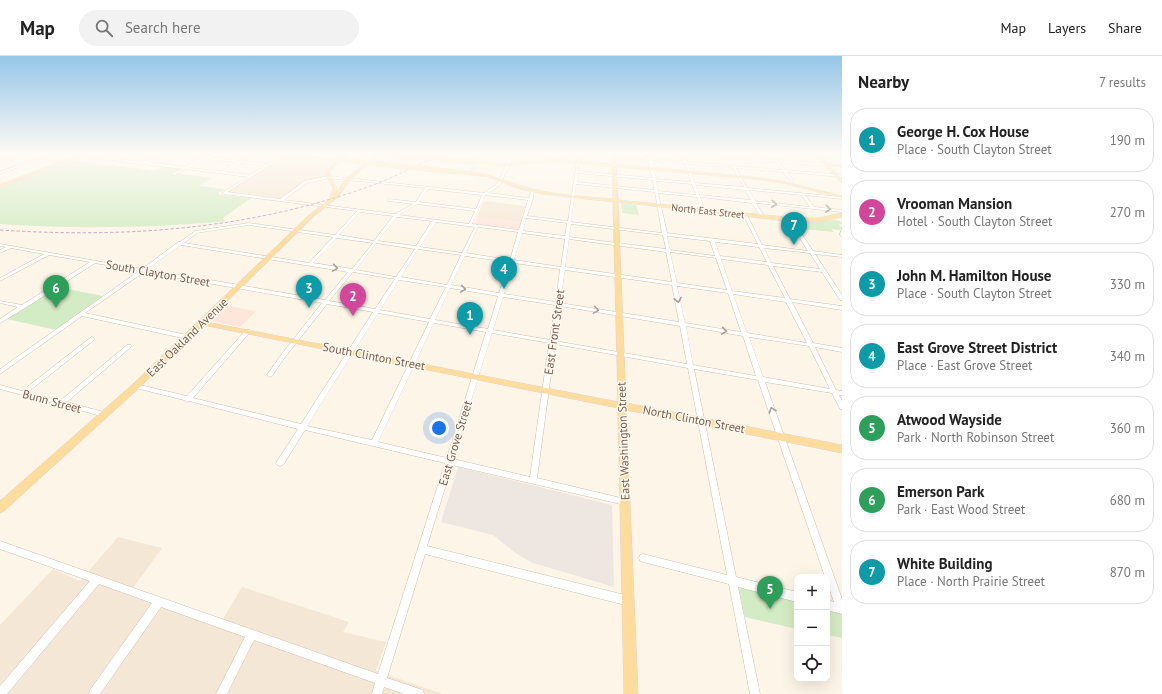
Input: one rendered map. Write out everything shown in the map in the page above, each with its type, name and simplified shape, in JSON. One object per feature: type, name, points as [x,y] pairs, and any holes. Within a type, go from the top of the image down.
[{"type":"main road","points":[[325,204],[334,195],[335,190],[333,184]]},
{"type":"main road","name":"East Oakland Avenue","points":[[0,508],[136,386],[202,323],[238,286],[325,204],[338,194],[344,184]]},
{"type":"main road","points":[[509,184],[514,186]]},
{"type":"main road","name":"East Washington Street","points":[[616,184],[631,694]]},
{"type":"main road","points":[[788,184],[842,198]]},
{"type":"main road","points":[[796,184],[800,187]]},
{"type":"main road","points":[[498,185],[514,186]]},
{"type":"main road","name":"North East Street","points":[[514,186],[533,191],[573,196],[790,219],[819,220],[842,215]]},
{"type":"main road","name":"South Clinton Street","points":[[202,323],[546,390]]},
{"type":"main road","points":[[188,336],[202,329],[216,326]]},
{"type":"main road","name":"North Clinton Street","points":[[546,390],[842,449]]},
{"type":"street","points":[[238,184],[224,193],[280,201],[325,204],[359,211],[824,271]]},
{"type":"street","points":[[280,201],[304,184]]},
{"type":"street","points":[[390,184],[531,199]]},
{"type":"street","name":"East Front Street","points":[[533,480],[575,184]]},
{"type":"street","points":[[583,184],[842,211]]},
{"type":"street","points":[[655,184],[754,694]]},
{"type":"street","points":[[703,210],[694,184],[842,198]]},
{"type":"street","points":[[744,184],[762,216]]},
{"type":"street","points":[[470,225],[484,194],[498,185]]},
{"type":"street","points":[[270,375],[325,302],[350,272],[353,271],[396,215],[417,203],[427,188]]},
{"type":"street","name":"East Grove Street","points":[[377,694],[533,191]]},
{"type":"street","points":[[802,194],[813,208]]},
{"type":"street","points":[[389,200],[477,210]]},
{"type":"street","points":[[310,264],[359,211]]},
{"type":"street","points":[[745,214],[842,407]]},
{"type":"street","points":[[525,217],[842,256]]},
{"type":"street","points":[[790,219],[842,299]]},
{"type":"street","points":[[280,463],[435,220]]},
{"type":"street","points":[[0,372],[179,243],[198,231],[252,224],[842,308]]},
{"type":"street","points":[[374,444],[477,226]]},
{"type":"street","points":[[712,240],[842,609]]},
{"type":"street","points":[[179,243],[842,350]]},
{"type":"street","name":"South Clayton Street","points":[[0,245],[842,393]]},
{"type":"street","points":[[0,252],[10,247]]},
{"type":"street","points":[[0,280],[47,254]]},
{"type":"street","points":[[0,321],[94,262]]},
{"type":"street","points":[[0,302],[23,307]]},
{"type":"street","points":[[81,314],[188,336]]},
{"type":"street","points":[[187,400],[248,331]]},
{"type":"street","points":[[23,393],[92,339]]},
{"type":"street","points":[[62,403],[129,346]]},
{"type":"street","points":[[136,386],[303,428],[449,460],[625,502]]},
{"type":"street","name":"Bunn Street","points":[[0,387],[105,415]]},
{"type":"street","points":[[0,545],[420,694]]},
{"type":"street","points":[[422,549],[629,601]]},
{"type":"street","points":[[643,558],[794,596]]},
{"type":"street","points":[[0,694],[97,580]]},
{"type":"street","points":[[94,694],[159,601]]},
{"type":"street","points":[[830,606],[842,609]]},
{"type":"street","points":[[221,694],[252,634]]},
{"type":"shaded area","points":[[239,184],[304,184],[280,199],[226,192]]},
{"type":"shaded area","points":[[484,201],[525,206],[521,222],[477,217]]},
{"type":"shaded area","points":[[477,217],[521,222],[519,229],[516,230],[474,224]]},
{"type":"shaded area","points":[[223,305],[256,311],[240,327],[215,322],[212,318]]},
{"type":"shaded area","points":[[458,467],[612,505],[614,587],[533,563],[517,554],[493,535],[441,522]]},
{"type":"shaded area","points":[[118,537],[162,548],[128,595],[218,627],[242,587],[349,622],[343,632],[386,642],[376,671],[443,694],[0,694],[0,625],[53,569],[80,581]]},
{"type":"green space","points":[[10,184],[202,184],[199,186],[225,189],[218,193],[221,195],[251,198],[223,218],[225,221],[219,222],[164,226],[55,227],[0,224],[0,188]]},
{"type":"green space","points":[[621,203],[636,205],[639,215],[622,213]]},
{"type":"green space","points":[[836,220],[842,222],[842,224],[838,225],[842,227],[842,230],[831,229],[834,232],[803,229],[799,222]]},
{"type":"green space","points":[[57,287],[103,296],[56,330],[7,319]]},
{"type":"green space","points":[[741,587],[794,599],[794,628],[745,617],[739,589]]},
{"type":"green space","points":[[830,608],[842,611],[842,638],[830,636]]},
{"type":"railway","points":[[0,230],[92,233],[183,228],[273,214],[317,203],[375,184]]},
{"type":"place","name":"White Building","points":[[794,245]]},
{"type":"place","name":"East Grove Street District","points":[[504,289]]},
{"type":"place","name":"Emerson Park","points":[[56,308]]},
{"type":"place","name":"John M. Hamilton House","points":[[309,308]]},
{"type":"place","name":"Vrooman Mansion","points":[[353,316]]},
{"type":"place","name":"George H. Cox House","points":[[470,335]]},
{"type":"place","name":"Atwood Wayside","points":[[770,609]]}]
